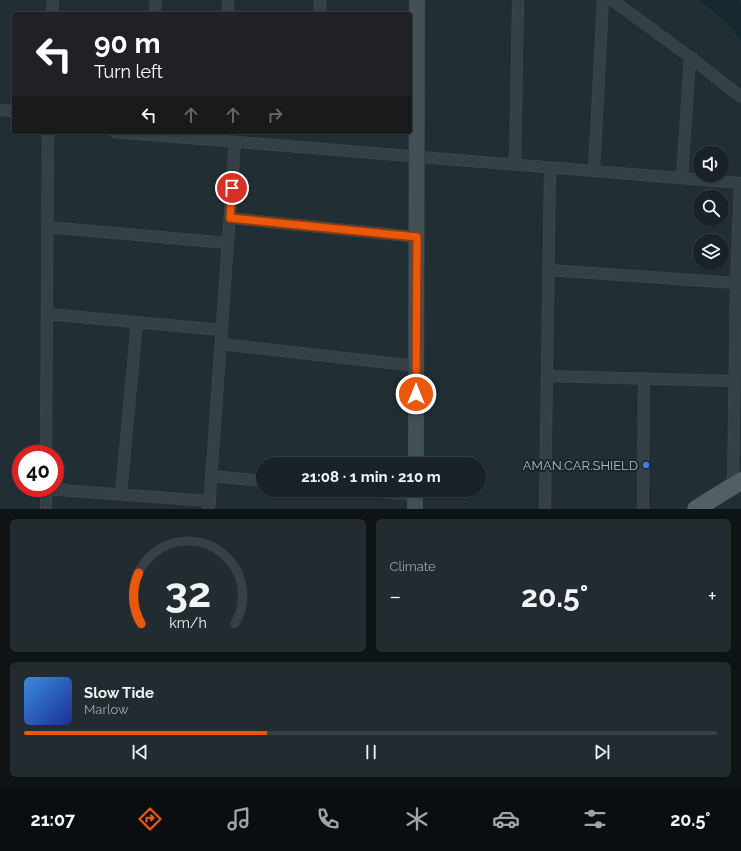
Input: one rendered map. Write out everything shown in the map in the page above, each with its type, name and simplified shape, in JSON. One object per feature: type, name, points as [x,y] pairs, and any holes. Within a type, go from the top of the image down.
[{"type":"main road","points":[[696,509],[737,484]]},
{"type":"street","points":[[52,12],[53,0]]},
{"type":"street","points":[[156,0],[156,12]]},
{"type":"street","points":[[228,0],[228,12]]},
{"type":"street","points":[[320,0],[320,12]]},
{"type":"street","points":[[416,457],[417,157],[414,56],[418,0]]},
{"type":"street","points":[[515,165],[518,0]]},
{"type":"street","points":[[594,171],[603,0]]},
{"type":"street","points":[[612,0],[690,57],[741,97]]},
{"type":"street","points":[[682,178],[690,57]]},
{"type":"street","points":[[0,110],[12,111]]},
{"type":"street","points":[[46,445],[48,134]]},
{"type":"street","points":[[160,134],[235,142],[741,183],[736,283],[734,381],[737,484]]},
{"type":"street","points":[[64,489],[121,493],[209,505],[235,142]]},
{"type":"street","points":[[545,509],[550,168]]},
{"type":"street","points":[[230,218],[417,237]]},
{"type":"street","points":[[47,227],[228,243]]},
{"type":"street","points":[[548,270],[736,283]]},
{"type":"street","points":[[47,314],[222,330]]},
{"type":"street","points":[[121,493],[137,322]]},
{"type":"street","points":[[221,344],[416,366]]},
{"type":"street","points":[[546,376],[734,381]]},
{"type":"street","points":[[643,509],[644,378]]},
{"type":"street","points":[[212,476],[256,480]]},
{"type":"street","points":[[46,497],[46,509]]},
{"type":"water","points":[[699,0],[737,0],[741,5],[741,41],[726,22]]},
{"type":"place","name":"AMAN.CAR.SHIELD","points":[[646,465]]},
{"type":"route","points":[[232,188],[230,218],[417,237],[416,394]]}]
